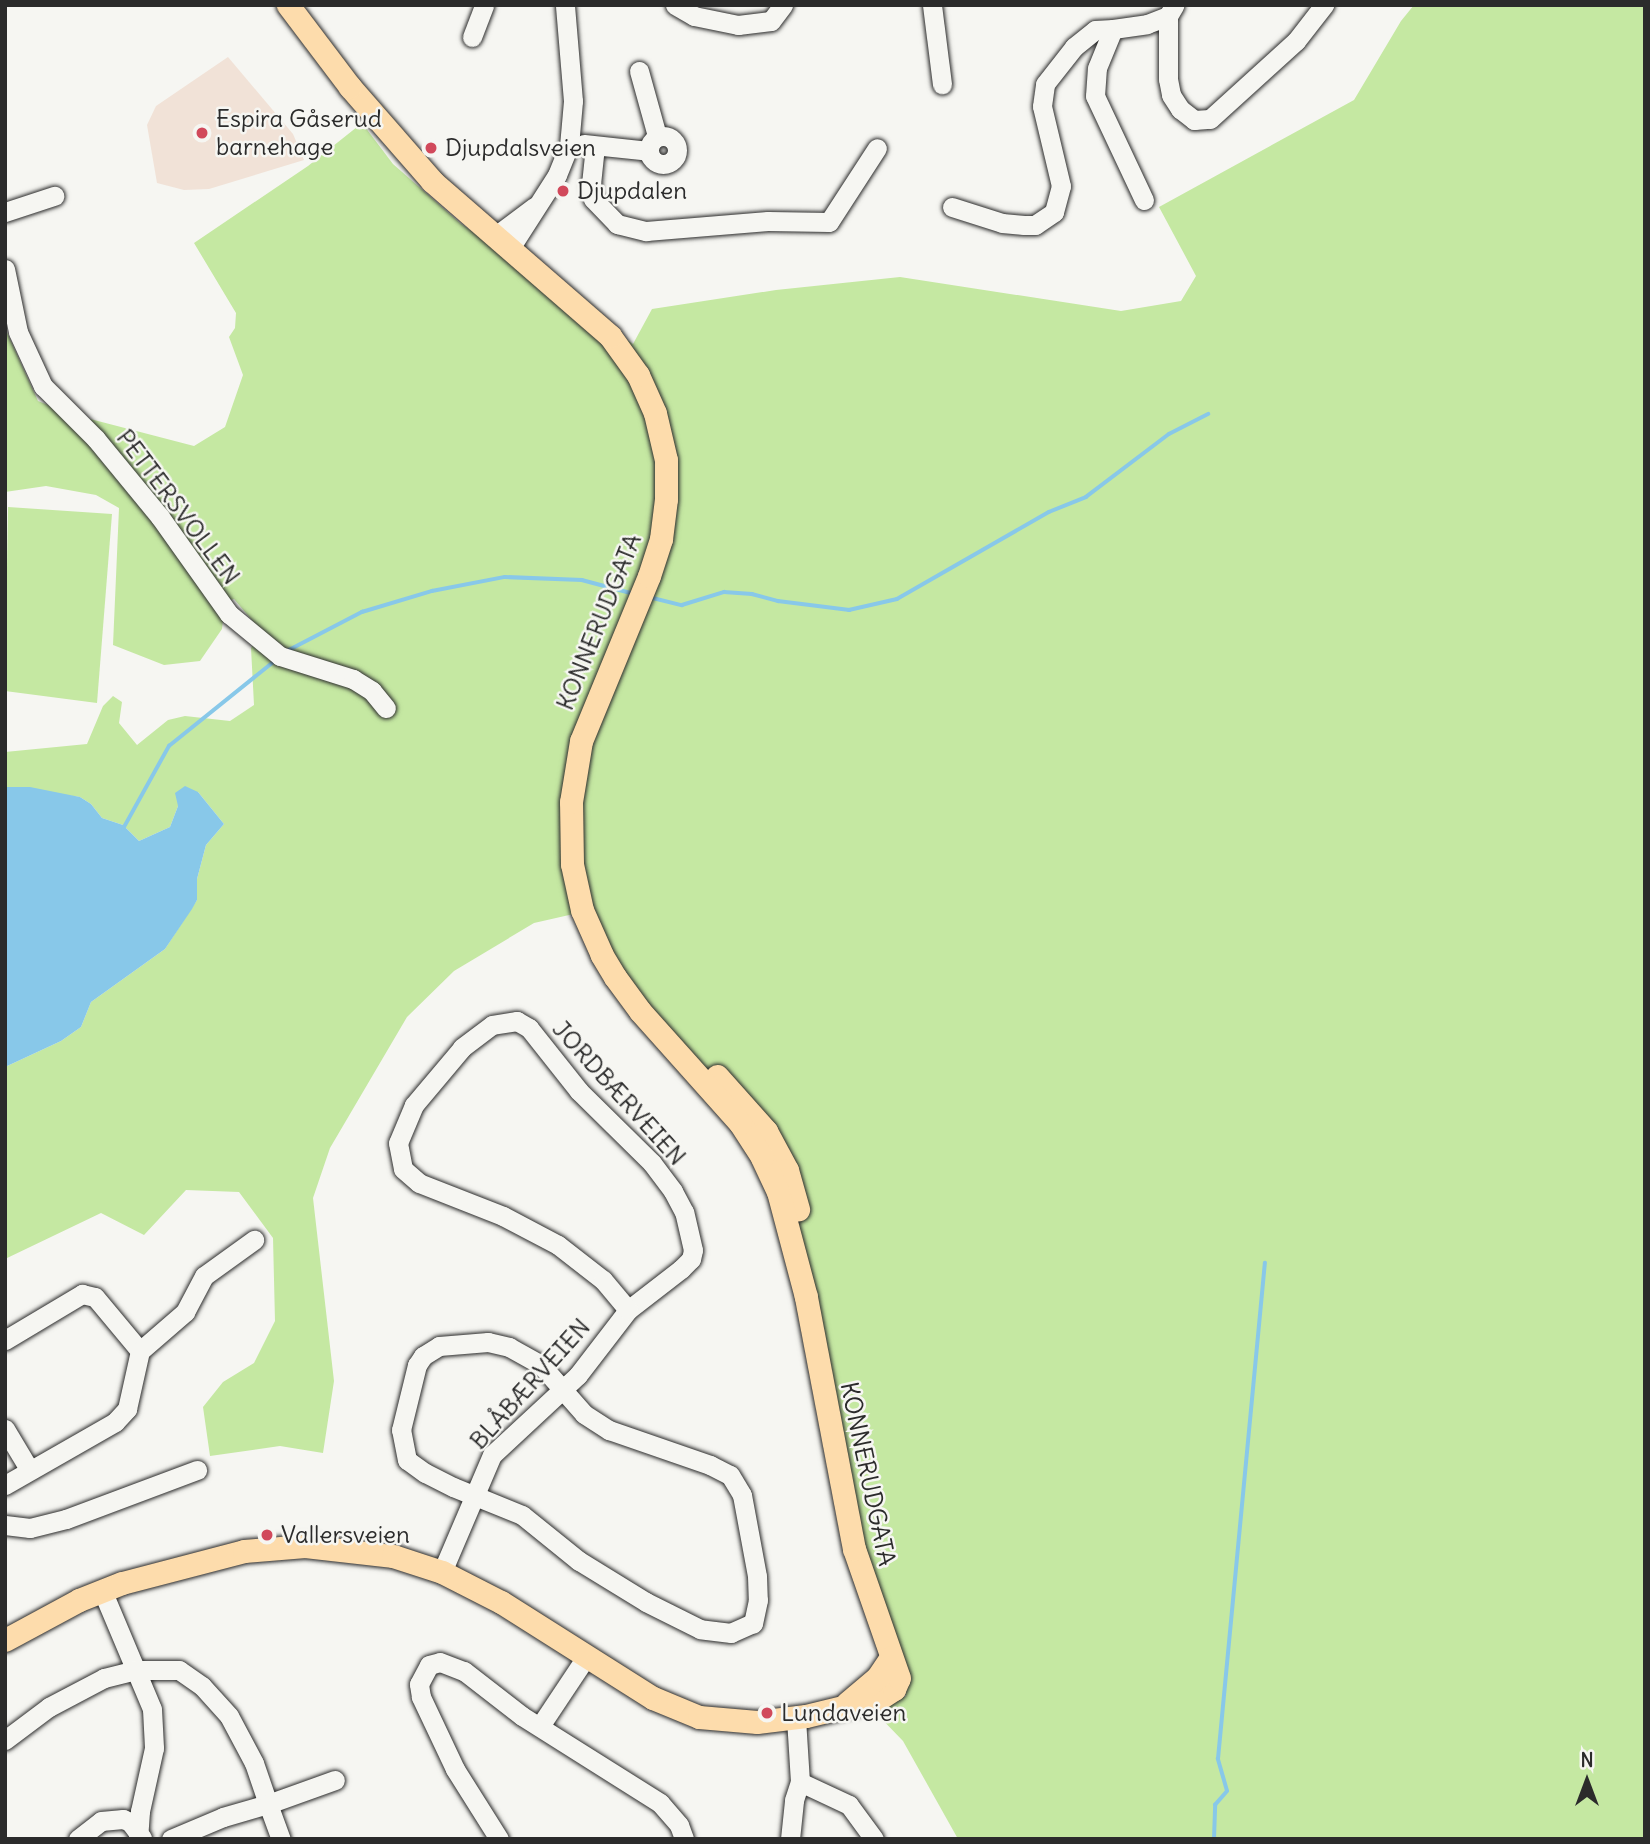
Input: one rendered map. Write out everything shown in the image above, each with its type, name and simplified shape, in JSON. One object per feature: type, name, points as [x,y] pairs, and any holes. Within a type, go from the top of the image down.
[{"type":"main road","name":"KONNERUDGATA","points":[[288,5],[392,138],[447,196],[610,336],[633,366],[648,396],[660,433],[667,478],[662,538],[581,741],[572,780],[570,824],[582,909],[602,955],[626,994],[740,1123],[762,1157],[783,1209],[806,1297],[854,1549],[891,1657],[877,1678],[845,1704],[796,1718]]},
{"type":"main road","points":[[7,1635],[102,1590],[244,1551],[289,1546],[373,1552],[442,1572],[501,1602],[653,1698],[699,1717],[745,1722],[796,1718]]},
{"type":"street","points":[[472,37],[484,5]]},
{"type":"street","points":[[502,243],[534,207],[557,175],[570,141],[573,101],[565,5]]},
{"type":"street","points":[[675,5],[694,16],[738,25],[771,21],[783,5]]},
{"type":"street","points":[[932,5],[942,84]]},
{"type":"street","points":[[1171,11],[1168,79],[1171,95],[1180,109],[1194,120],[1210,119],[1296,41],[1324,5]]},
{"type":"street","points":[[952,207],[1002,223],[1024,225],[1035,225],[1054,212],[1061,186],[1042,106],[1045,85],[1095,30],[1147,24],[1171,11]]},
{"type":"street","points":[[1113,29],[1097,68],[1095,96],[1144,200]]},
{"type":"street","points":[[570,141],[595,146],[653,144],[639,71]]},
{"type":"street","points":[[595,146],[591,182],[593,199],[617,224],[646,230],[768,220],[829,222],[877,148]]},
{"type":"street","points":[[5,212],[54,196]]},
{"type":"street","name":"PETTERSVOLLEN","points":[[5,269],[18,332],[43,386],[96,439],[160,517],[229,614],[280,656],[353,679],[372,691],[386,708]]},
{"type":"street","name":"JORDBÆRVEIEN","points":[[517,1021],[529,1028],[579,1091],[652,1163],[673,1191],[684,1212],[693,1250],[691,1259],[665,1283],[628,1310],[603,1280],[558,1245],[503,1216],[425,1186],[403,1169],[398,1143],[414,1105],[454,1056],[492,1025],[517,1021]]},
{"type":"street","points":[[5,1485],[115,1422],[127,1409],[140,1351],[185,1312],[204,1276],[254,1240]]},
{"type":"street","points":[[5,1340],[82,1294],[95,1297],[140,1351]]},
{"type":"street","name":"BLÅBÆRVEIEN","points":[[442,1572],[492,1455],[594,1358],[628,1310]]},
{"type":"street","points":[[488,1342],[509,1347],[541,1365],[583,1414],[609,1430],[710,1465],[730,1475],[738,1485],[757,1576],[758,1600],[753,1623],[731,1633],[700,1629],[646,1602],[579,1561],[522,1516],[474,1494],[425,1474],[407,1460],[401,1430],[417,1365],[423,1356],[439,1346],[488,1342]]},
{"type":"street","points":[[5,1429],[29,1469]]},
{"type":"street","points":[[5,1525],[30,1528],[66,1519],[197,1470]]},
{"type":"street","points":[[102,1590],[152,1709],[155,1726],[154,1748],[139,1837]]},
{"type":"street","points":[[540,1726],[586,1657]]},
{"type":"street","points":[[499,1839],[455,1769],[421,1697],[419,1684],[429,1665],[440,1662],[450,1664],[660,1803],[680,1825],[684,1839]]},
{"type":"street","points":[[5,1740],[71,1694],[121,1671],[179,1670],[189,1674],[214,1698],[245,1745],[281,1839]]},
{"type":"street","points":[[790,1839],[791,1819],[800,1782],[796,1718]]},
{"type":"street","points":[[171,1839],[223,1817],[335,1780]]},
{"type":"street","points":[[800,1782],[849,1805],[863,1819],[874,1839]]},
{"type":"street","points":[[78,1839],[102,1821],[123,1819],[131,1822],[139,1837]]},
{"type":"shaded area","points":[[228,57],[293,134],[304,160],[209,189],[184,190],[157,183],[147,125],[156,106]]},
{"type":"green space","points":[[1414,5],[1645,5],[1645,1839],[958,1839],[903,1741],[873,1710],[906,1696],[865,1588],[792,1212],[660,1033],[578,913],[534,923],[454,971],[407,1017],[330,1148],[313,1198],[334,1381],[323,1453],[280,1446],[210,1456],[203,1407],[223,1382],[254,1363],[275,1321],[273,1238],[239,1192],[186,1190],[144,1235],[101,1213],[5,1259],[5,1067],[61,1041],[81,1027],[91,1002],[165,949],[197,900],[197,879],[206,845],[224,824],[198,792],[178,806],[170,827],[139,841],[123,825],[102,818],[91,804],[80,797],[5,787],[5,752],[87,744],[103,706],[113,696],[122,702],[119,723],[137,745],[168,720],[185,716],[230,721],[254,705],[251,648],[262,632],[234,599],[225,602],[222,629],[200,661],[164,665],[113,645],[119,508],[96,495],[46,486],[5,492],[5,328],[38,401],[71,414],[194,446],[225,427],[243,375],[229,337],[235,328],[236,313],[194,243],[308,166],[362,123],[393,164],[460,223],[633,344],[652,309],[776,290],[900,277],[1121,311],[1181,301],[1196,276],[1159,207],[1354,100],[1401,21]]},
{"type":"green space","points":[[8,507],[112,514],[97,703],[5,691]]},
{"type":"water","points":[[185,786],[198,792],[224,824],[206,845],[197,879],[197,900],[192,909],[165,949],[91,1002],[81,1027],[61,1041],[5,1067],[5,787],[30,787],[80,797],[91,804],[102,818],[123,825],[139,841],[170,827],[178,806],[175,793]]},
{"type":"waterway","points":[[649,597],[682,605],[724,592],[849,610],[897,599],[1049,512],[1086,497],[1169,434],[1208,414]]},
{"type":"waterway","points":[[287,651],[362,612],[432,591],[505,577],[582,580],[631,593]]},
{"type":"waterway","points":[[123,829],[169,746],[276,660]]},
{"type":"waterway","points":[[1214,1839],[1215,1805],[1227,1791],[1218,1759],[1265,1263]]},
{"type":"place","name":"Espira Gåserud barnehage","points":[[202,133]]},
{"type":"place","name":"Djupdalsveien","points":[[431,148]]},
{"type":"place","name":"Djupdalen","points":[[563,191]]},
{"type":"place","name":"Vallersveien","points":[[267,1535]]},
{"type":"place","name":"Lundaveien","points":[[767,1713]]}]
